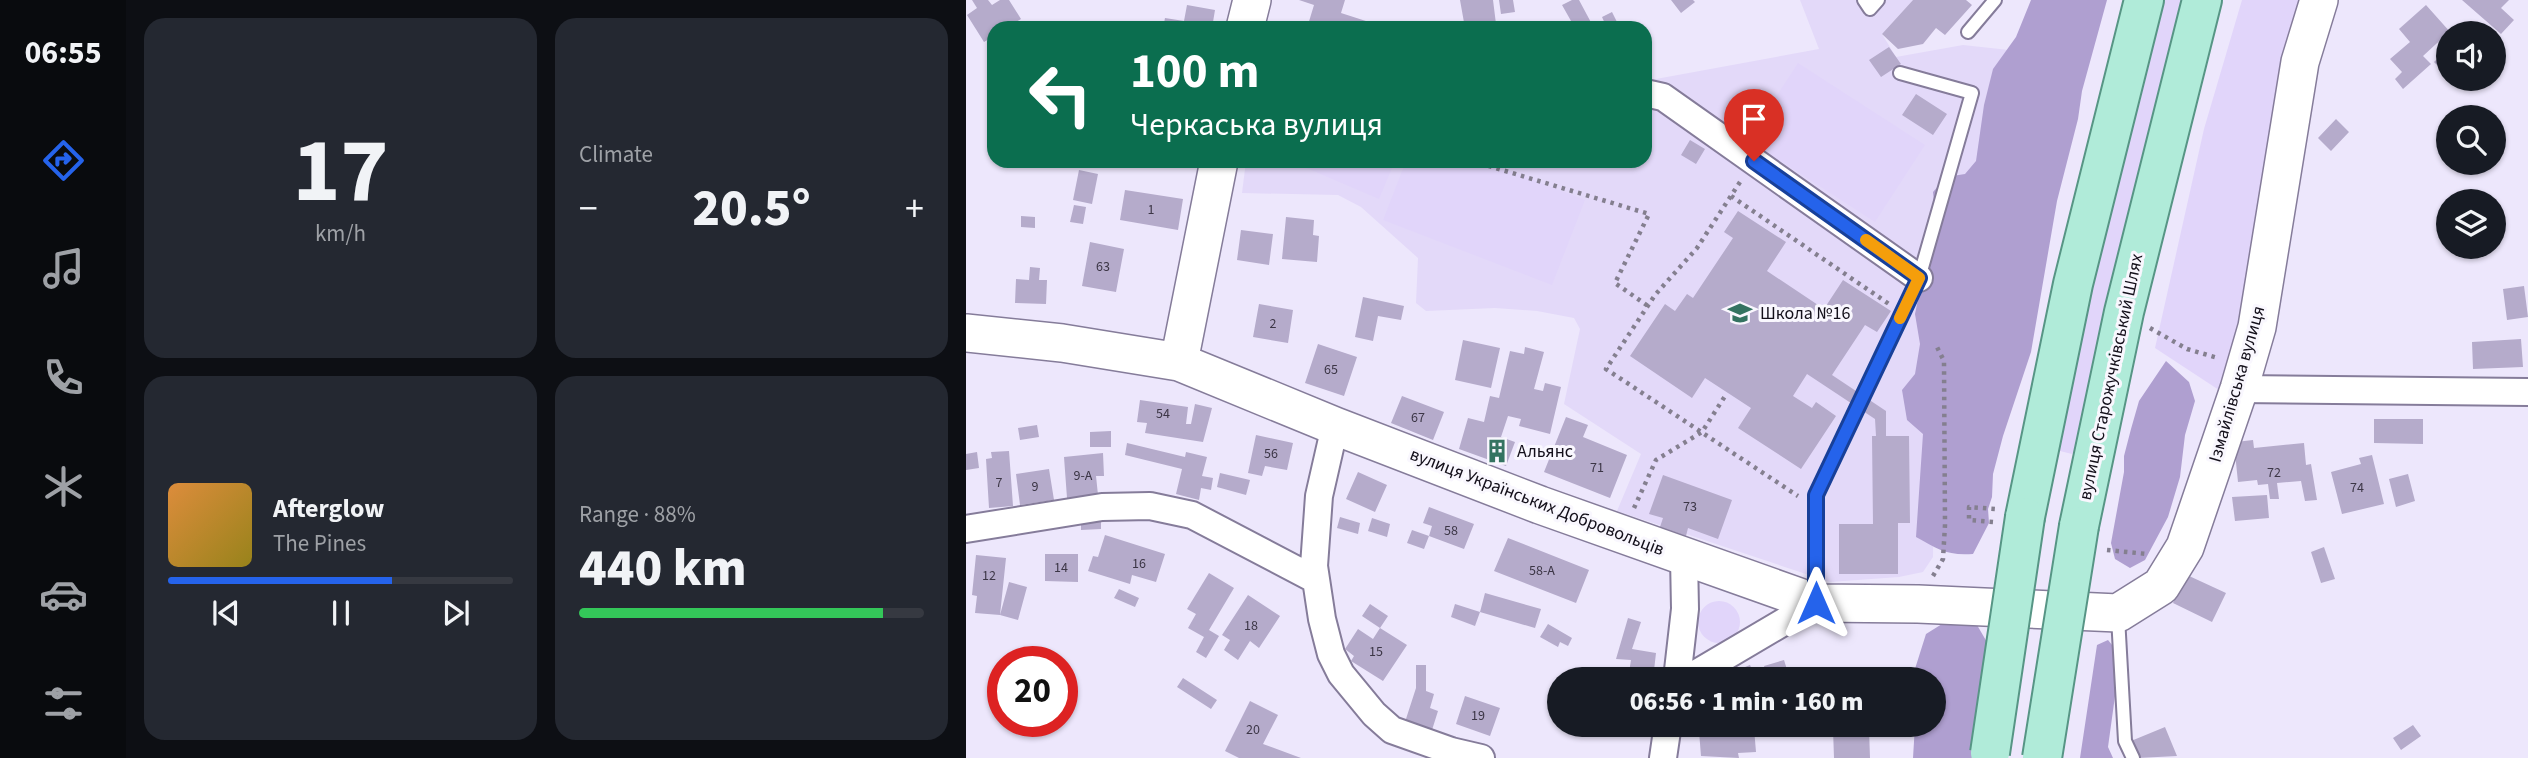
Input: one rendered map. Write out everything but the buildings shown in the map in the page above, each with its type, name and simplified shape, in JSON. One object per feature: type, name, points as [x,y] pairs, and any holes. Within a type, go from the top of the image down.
[{"type":"main road","points":[[1990,755],[2007,516],[2034,471],[2073,284],[2144,0]]},
{"type":"main road","name":"вулиця Старожучківський Шлях","points":[[2042,758],[2093,532],[2087,482],[2124,312],[2202,0]]},
{"type":"main road","points":[[2034,471],[2087,482]]},
{"type":"street","name":"Ізмайлівська вулиця","points":[[2118,613],[2161,586],[2185,547],[2243,377],[2257,327],[2300,62],[2319,0]]},
{"type":"street","points":[[1652,95],[1663,97],[1919,278]]},
{"type":"street","points":[[1179,362],[1218,168]]},
{"type":"street","name":"вулиця Українських Добровольців","points":[[966,333],[1062,343],[1179,362],[1335,426],[1684,557],[1816,603],[1917,604],[2118,613]]},
{"type":"street","points":[[2243,377],[2528,392]]},
{"type":"street","points":[[1335,426],[1319,496],[1314,566],[1331,654],[1341,674],[1374,714],[1392,730],[1451,751],[1481,758]]},
{"type":"street","points":[[966,528],[1102,507],[1150,506],[1192,515],[1316,580]]},
{"type":"street","points":[[1678,667],[1685,609],[1684,557]]},
{"type":"street","points":[[1707,667],[1816,603]]},
{"type":"street","points":[[1663,758],[1666,737]]},
{"type":"lane","points":[[1864,0],[1870,9],[1878,0]]},
{"type":"lane","points":[[1968,32],[1995,0]]},
{"type":"lane","points":[[1816,603],[1816,495],[1919,278],[1972,93],[1900,73]]},
{"type":"lane","points":[[2118,613],[2125,741],[2133,758]]},
{"type":"path","points":[[1754,161],[1697,248],[1648,306],[1606,369],[1816,508]]},
{"type":"path","points":[[1495,168],[1649,214],[1615,283],[1648,306]]},
{"type":"path","points":[[1731,196],[1902,313]]},
{"type":"path","points":[[2124,312],[2187,349],[2243,377]]},
{"type":"path","points":[[1917,604],[1943,559],[1944,361],[1935,343]]},
{"type":"path","points":[[1637,502],[1656,460],[1702,432],[1727,393]]},
{"type":"path","points":[[1969,506],[2007,516],[1969,520],[1969,506]]},
{"type":"path","points":[[2093,532],[2104,550],[2154,555]]},
{"type":"shaded area","name":"Школа №16","points":[[1800,0],[1913,0],[1882,34],[1896,57],[1963,45],[2009,50],[1935,314],[1933,557],[1923,572],[1899,577],[1830,582],[1617,511],[1641,454],[1564,404],[1580,329],[1574,318],[1537,311],[1495,308],[1426,311],[1416,303],[1418,258],[1361,207],[1338,195],[1242,193],[1245,168],[1652,168],[1652,80],[1819,49]]},
{"type":"shaded area","points":[[2031,0],[2107,0],[2082,91],[2078,119],[2057,201],[2031,352],[1993,474],[1992,497],[1988,509],[1989,523],[1973,554],[1956,554],[1916,537],[1923,434],[1907,420],[1902,390],[1915,374],[1920,344],[1915,314],[1922,280],[1932,259],[1936,225],[1933,192],[1946,177],[1965,174],[1976,161],[1984,105],[1993,69],[2016,37]]},
{"type":"shaded area","points":[[2157,0],[2188,0],[2081,446],[2072,454],[2060,451],[2054,439]]},
{"type":"shaded area","points":[[2242,0],[2307,0],[2253,290],[2222,392],[2155,348],[2204,129]]},
{"type":"shaded area","points":[[1798,63],[1925,145],[1875,222],[1748,140]]},
{"type":"shaded area","points":[[1306,168],[1392,168],[1379,199]]},
{"type":"shaded area","points":[[1403,168],[1502,168],[1585,200],[1552,285],[1383,220]]},
{"type":"shaded area","points":[[2166,361],[2189,382],[2195,401],[2185,435],[2180,477],[2168,517],[2145,560],[2130,568],[2115,559],[2111,543],[2124,472],[2124,456],[2139,401]]},
{"type":"shaded area","points":[[1719,601],[1734,607],[1740,622],[1734,637],[1719,643],[1704,637],[1698,622],[1704,607]]},
{"type":"shaded area","points":[[1942,624],[1977,625],[1991,649],[1981,758],[1913,758],[1914,737],[1946,737],[1946,667],[1916,667],[1926,634]]},
{"type":"shaded area","points":[[2108,640],[2117,651],[2119,667],[2108,747],[2113,758],[2080,758],[2097,645]]},
{"type":"slow traffic","points":[[1866,240],[1919,278],[1900,318]]},
{"type":"place","name":"Школа №16","points":[[1740,313]]},
{"type":"place","name":"Альянс","points":[[1497,451]]},
{"type":"route","points":[[1754,161],[1919,278],[1816,495],[1816,603]]}]
